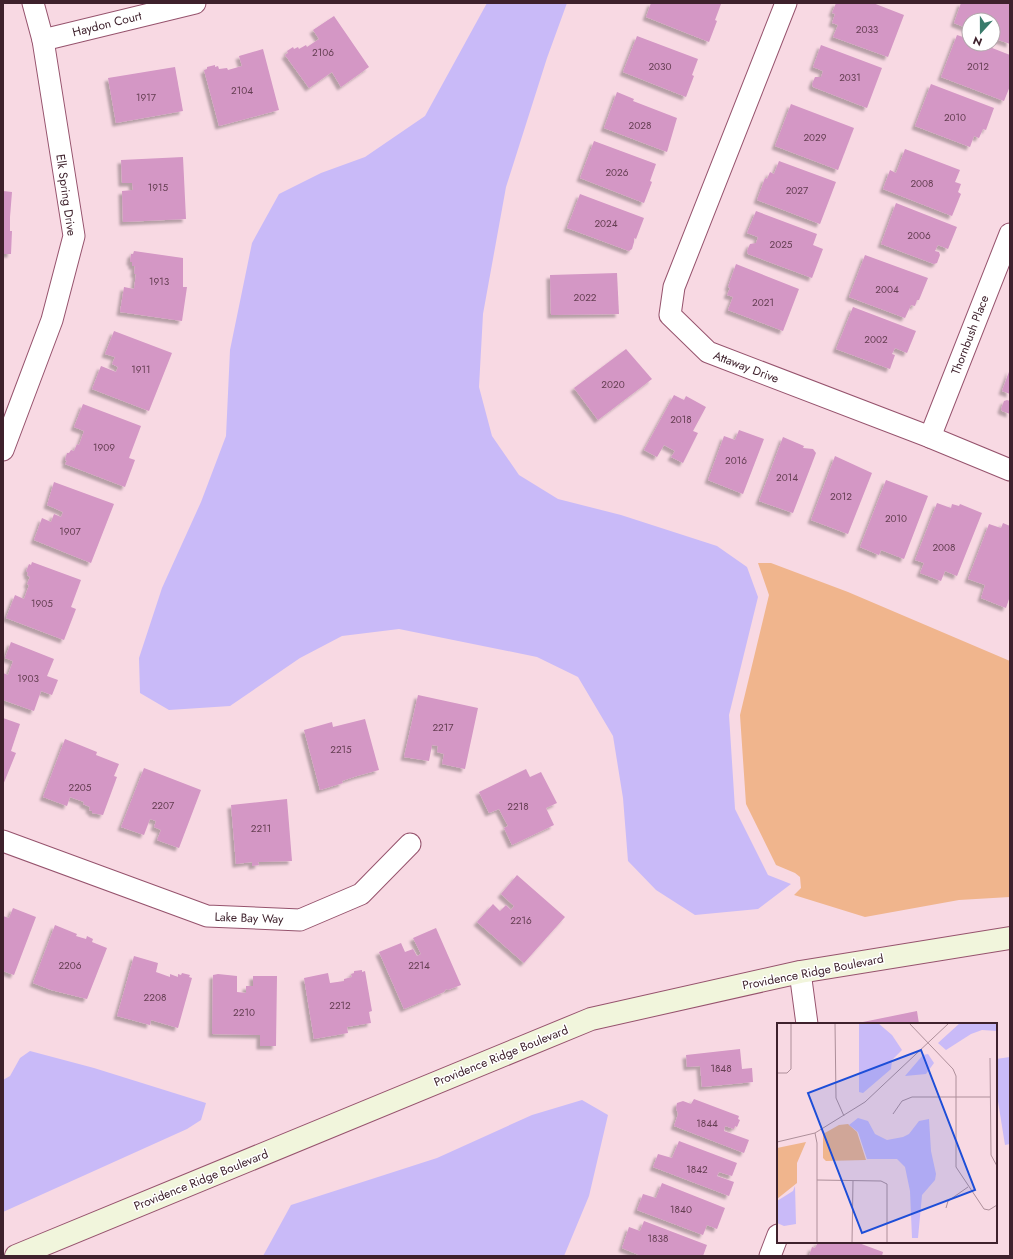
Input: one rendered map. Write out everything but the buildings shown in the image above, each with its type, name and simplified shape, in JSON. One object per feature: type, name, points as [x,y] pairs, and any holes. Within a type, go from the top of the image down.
[{"type":"street","name":"Elk Spring Drive","points":[[3,450],[52,320],[74,236],[43,40],[33,3]]},
{"type":"street","name":"Haydon Court","points":[[43,40],[195,3]]},
{"type":"street","name":"Attaway Drive","points":[[786,3],[674,287],[670,315],[708,352],[930,437],[1010,470]]},
{"type":"street","name":"Thornbush Place","points":[[930,437],[1010,234]]},
{"type":"street","name":"Lake Bay Way","points":[[3,841],[207,916],[300,920],[361,894],[410,844]]},
{"type":"street","name":"Providence Ridge Boulevard","points":[[16,1256],[591,1019],[800,972],[1010,938]]},
{"type":"street","points":[[800,972],[807,1023]]},
{"type":"street","points":[[770,1256],[777,1238]]},
{"type":"shaded area","points":[[487,3],[567,3],[547,58],[506,187],[483,314],[479,387],[492,436],[519,475],[558,499],[621,515],[717,546],[747,567],[758,597],[729,715],[735,809],[768,875],[791,884],[758,909],[695,915],[656,890],[628,861],[623,798],[613,736],[578,677],[537,657],[399,629],[342,636],[300,658],[230,706],[169,710],[140,693],[139,658],[162,588],[201,502],[226,436],[230,350],[252,243],[279,194],[321,173],[365,157],[425,116]]},
{"type":"shaded area","points":[[758,563],[771,563],[848,592],[1010,661],[1010,897],[959,900],[865,917],[794,895],[801,888],[800,877],[795,873],[776,865],[746,804],[740,715],[769,595]]},
{"type":"shaded area","points":[[30,1051],[94,1068],[206,1103],[201,1120],[187,1129],[3,1212],[3,1080],[10,1076],[20,1058]]},
{"type":"shaded area","points":[[1010,1057],[1010,1144],[1005,1145],[997,1095],[997,1059]]},
{"type":"shaded area","points":[[582,1100],[608,1115],[589,1196],[564,1256],[263,1256],[291,1205],[437,1158],[532,1115]]}]
